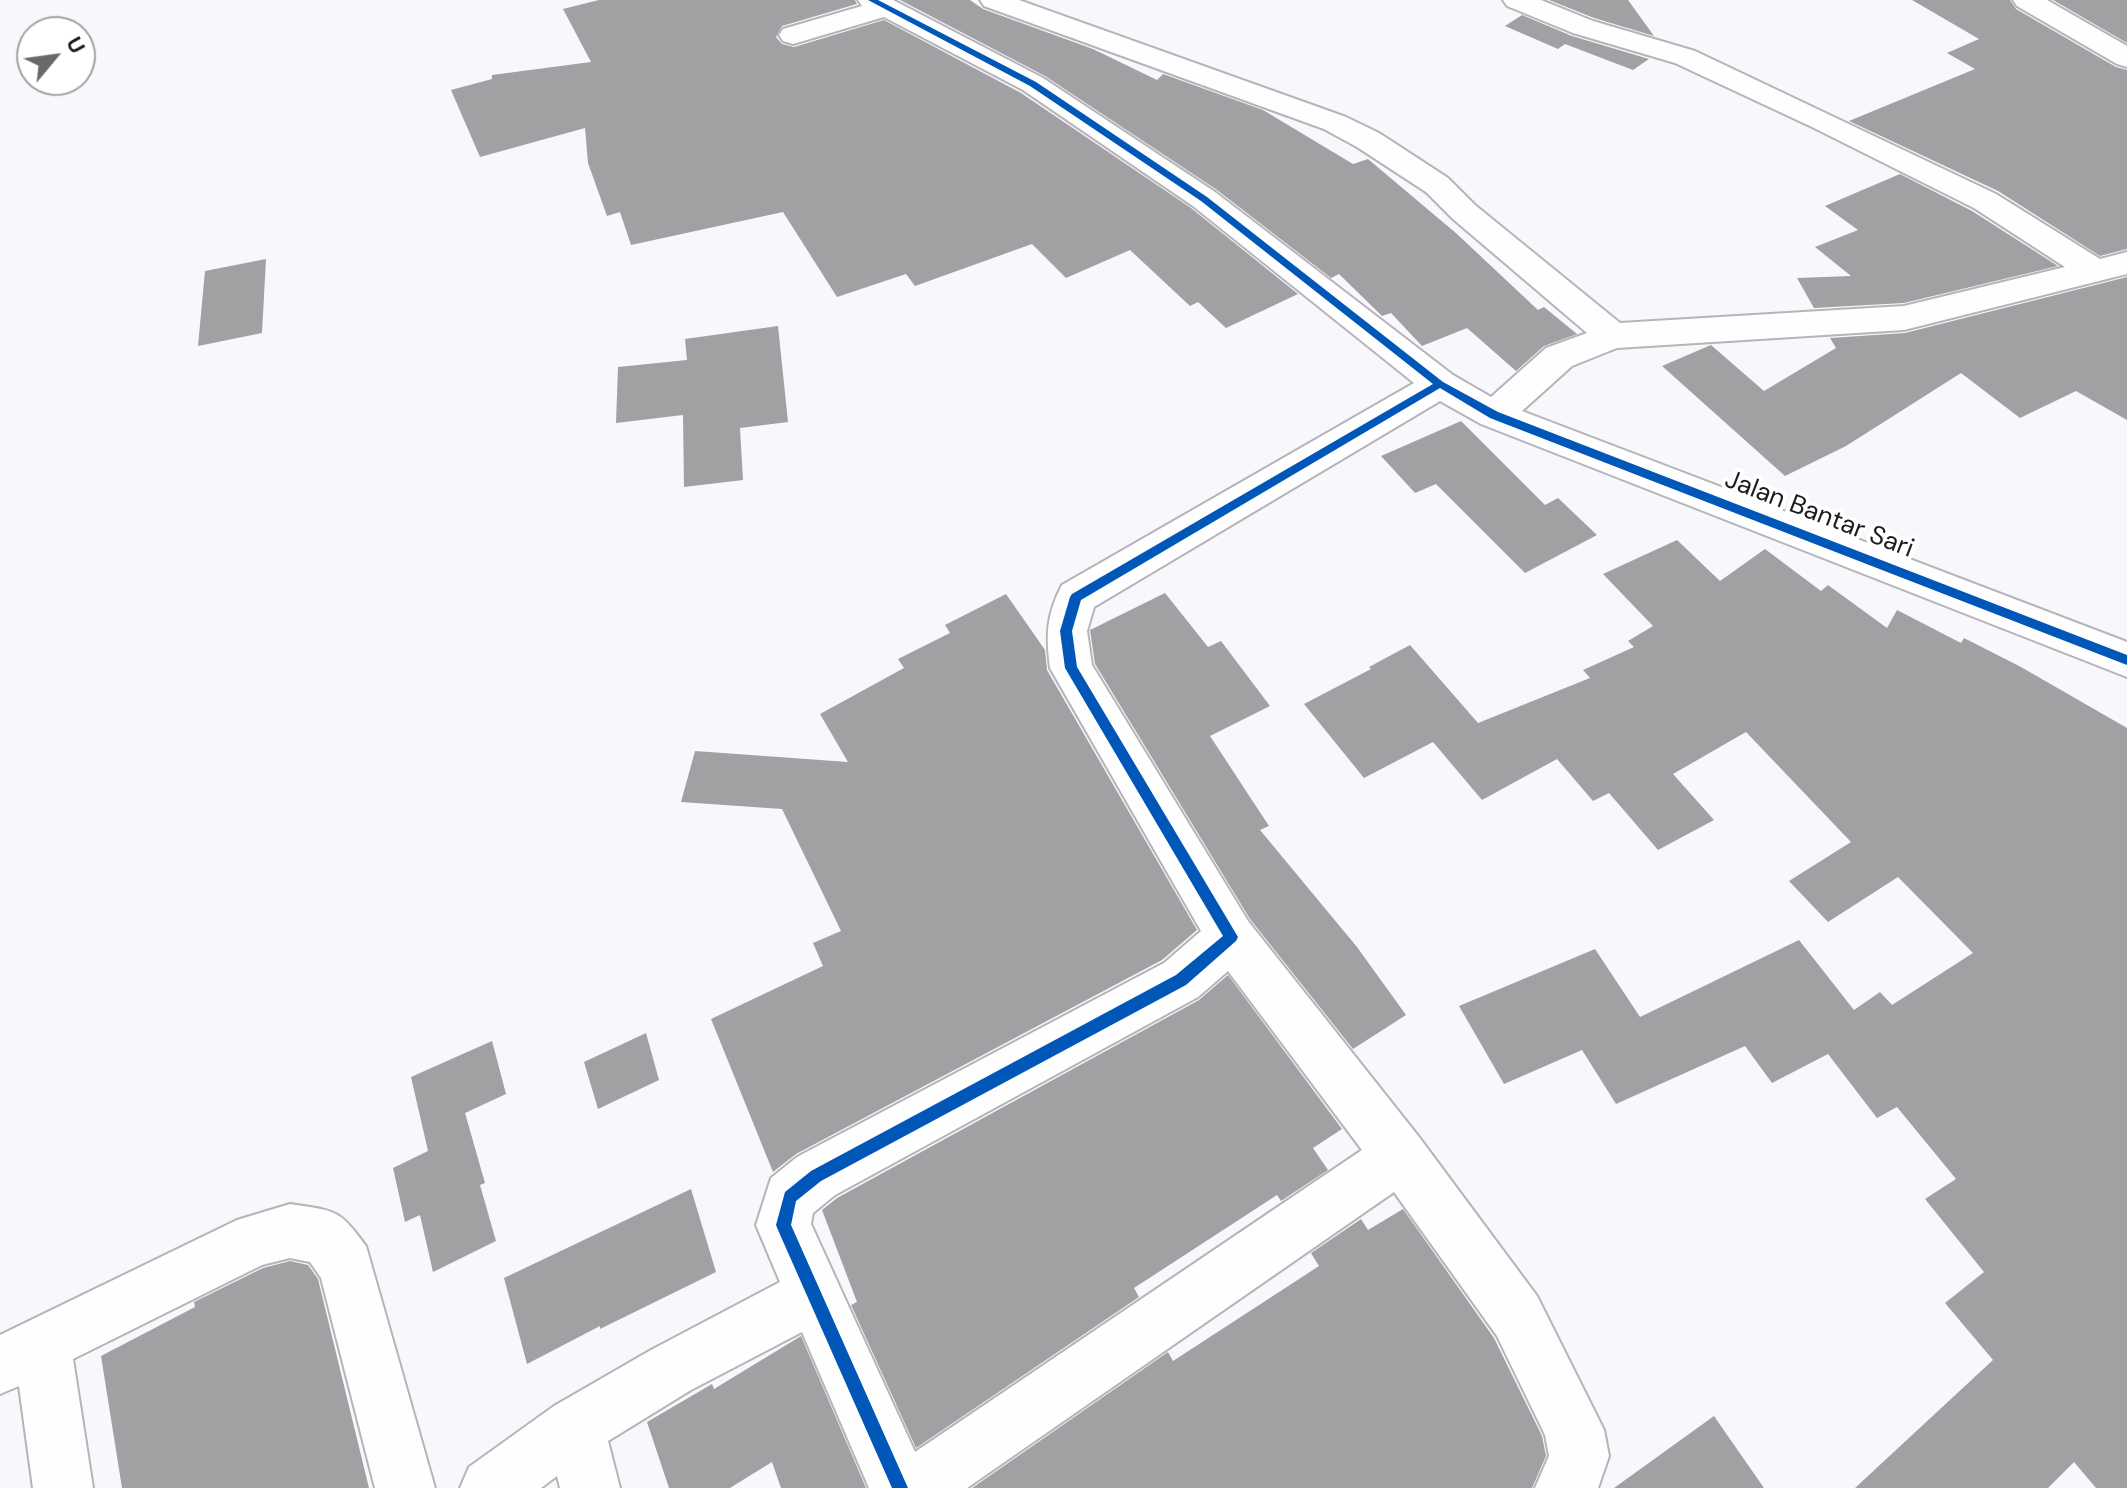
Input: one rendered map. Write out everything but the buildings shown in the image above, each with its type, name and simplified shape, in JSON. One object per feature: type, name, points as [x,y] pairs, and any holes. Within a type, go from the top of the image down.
[{"type":"street","points":[[994,0],[1335,123],[1368,140],[1437,185],[1464,212],[1613,336]]},
{"type":"street","points":[[1517,0],[1583,27],[1685,57],[1985,201],[2112,268]]},
{"type":"street","points":[[2027,0],[2127,58]]},
{"type":"street","points":[[793,35],[879,4]]},
{"type":"street","name":"Jalan Bantar Sari","points":[[879,4],[1033,84],[1204,199],[1440,384],[1494,415],[2127,660]]},
{"type":"street","points":[[1494,415],[1559,357],[1613,336],[1904,318],[2112,268]]},
{"type":"street","points":[[1440,384],[1076,597],[1066,631],[1071,668],[1231,937],[1400,1156],[1517,1316],[1553,1382],[1574,1430],[1579,1456],[1573,1476],[1565,1488]]},
{"type":"street","points":[[900,1488],[783,1225],[790,1197],[816,1176],[1181,980],[1231,937]]},
{"type":"street","points":[[915,1488],[1400,1156]]},
{"type":"street","points":[[63,1488],[21,1354],[256,1239],[290,1231],[326,1237],[346,1266],[405,1488]]},
{"type":"street","points":[[490,1488],[575,1427],[671,1370],[814,1295]]},
{"type":"street","points":[[575,1427],[590,1488]]},
{"type":"cycle path","points":[[872,0],[1033,84],[1204,199],[1440,384],[1494,415],[2127,660]]},
{"type":"cycle path","points":[[900,1488],[783,1225],[790,1197],[816,1176],[1181,980],[1231,937],[1071,668],[1066,631],[1076,597],[1440,384]]}]
